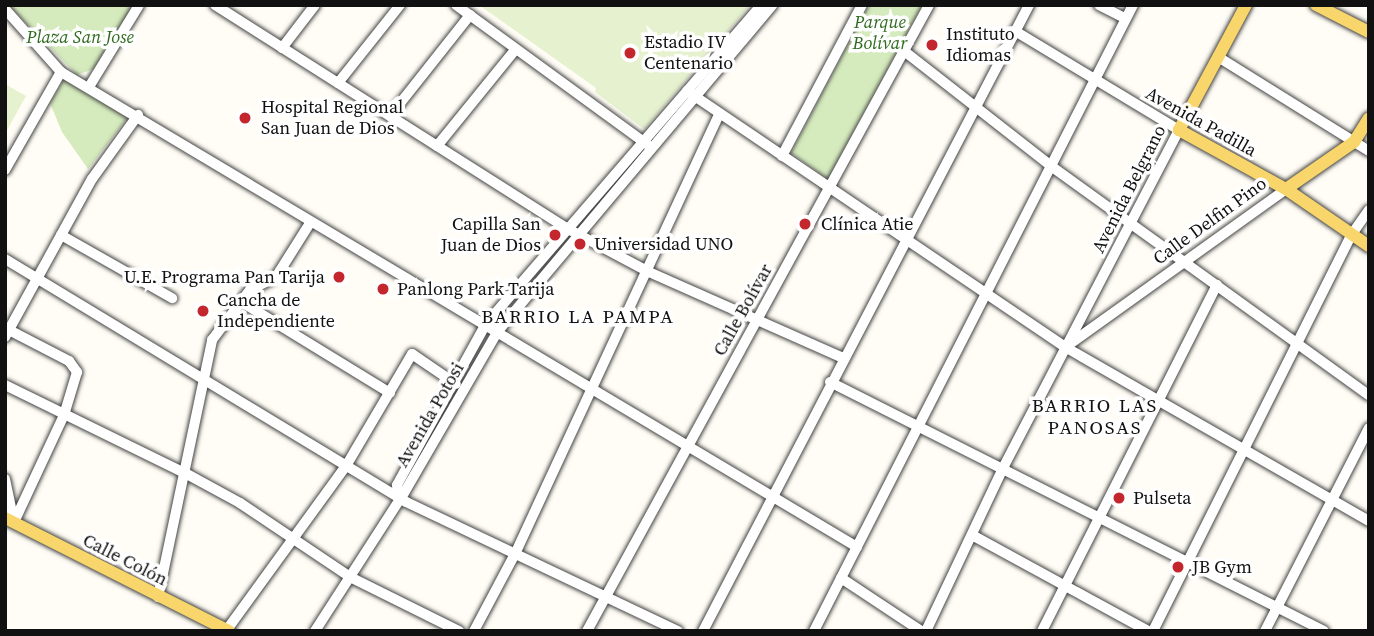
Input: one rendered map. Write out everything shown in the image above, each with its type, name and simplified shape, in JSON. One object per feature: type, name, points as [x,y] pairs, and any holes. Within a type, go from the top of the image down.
[{"type":"main road","name":"Avenida Belgrano","points":[[1179,130],[1246,5]]},
{"type":"main road","points":[[1316,5],[1369,32]]},
{"type":"main road","name":"Calle Delfin Pino","points":[[1286,189],[1354,142],[1369,118]]},
{"type":"main road","name":"Avenida Padilla","points":[[1179,130],[1286,189],[1369,246]]},
{"type":"main road","name":"Calle Colón","points":[[10,520],[227,630]]},
{"type":"street","points":[[89,87],[139,5]]},
{"type":"street","points":[[215,5],[573,231],[649,272],[843,358]]},
{"type":"street","points":[[282,48],[315,5]]},
{"type":"street","points":[[338,83],[400,5]]},
{"type":"street","points":[[456,5],[648,145]]},
{"type":"street","name":"Avenida Potosi","points":[[398,496],[397,485],[486,324],[573,231],[648,145],[761,5]]},
{"type":"street","name":"Avenida Potosi","points":[[691,94],[773,5]]},
{"type":"street","points":[[782,156],[862,5]]},
{"type":"street","name":"Calle Bolívar","points":[[587,631],[604,595],[929,5]]},
{"type":"street","points":[[703,631],[830,382],[1029,5]]},
{"type":"street","points":[[1099,5],[1126,19]]},
{"type":"street","points":[[814,631],[920,428],[983,294],[1133,5]]},
{"type":"street","points":[[5,9],[61,72],[138,115],[310,223],[593,387],[857,547]]},
{"type":"street","points":[[390,116],[470,15]]},
{"type":"street","name":"Avenida Padilla","points":[[1015,31],[1094,82],[1179,130]]},
{"type":"street","points":[[437,146],[515,50]]},
{"type":"street","points":[[904,51],[1051,166],[1369,395]]},
{"type":"street","points":[[1218,57],[1369,151]]},
{"type":"street","points":[[5,170],[61,72]]},
{"type":"street","points":[[691,94],[719,116],[782,156],[1064,350],[1369,521]]},
{"type":"street","points":[[10,520],[64,415],[75,384],[74,365],[7,334],[92,179],[138,115]]},
{"type":"street","points":[[474,631],[515,554],[649,272],[719,116]]},
{"type":"street","name":"Avenida Belgrano","points":[[923,631],[1003,468],[1179,130]]},
{"type":"street","name":"Calle Delfin Pino","points":[[1064,350],[1286,189]]},
{"type":"street","points":[[972,535],[1151,631],[1189,562],[1352,234],[1369,210]]},
{"type":"street","points":[[158,597],[212,340],[240,301],[257,284],[276,278],[310,223]]},
{"type":"street","name":"Avenida Potosi","points":[[398,496],[498,331],[573,231]]},
{"type":"street","points":[[61,235],[172,298]]},
{"type":"street","points":[[5,259],[398,496],[678,631]]},
{"type":"street","points":[[1042,631],[1217,285]]},
{"type":"street","points":[[240,301],[390,393]]},
{"type":"street","points":[[227,630],[346,466],[412,354],[463,388]]},
{"type":"street","points":[[830,382],[1101,515],[1324,631]]},
{"type":"street","points":[[5,385],[186,472],[350,578],[459,631]]},
{"type":"street","points":[[1265,631],[1334,501],[1369,428]]},
{"type":"street","points":[[5,479],[10,520]]},
{"type":"street","points":[[315,631],[398,496]]},
{"type":"street","points":[[841,578],[923,631]]},
{"type":"green space","name":"Plaza San Jose","points":[[9,5],[136,5],[96,68],[77,75]]},
{"type":"green space","name":"Estadio IV Centenario","points":[[479,5],[750,5],[644,129],[595,92],[596,88]]},
{"type":"green space","name":"Parque Bolívar","points":[[869,5],[922,5],[828,179],[791,153]]},
{"type":"green space","points":[[64,80],[128,117],[88,169],[62,132],[50,103]]},
{"type":"green space","points":[[5,84],[26,96],[5,134]]},
{"type":"place","name":"Instituto Idiomas","points":[[932,45]]},
{"type":"place","name":"Estadio IV Centenario","points":[[630,53]]},
{"type":"place","name":"Hospital Regional San Juan de Dios","points":[[245,118]]},
{"type":"place","name":"Clínica Atie","points":[[805,224]]},
{"type":"place","name":"Capilla San Juan de Dios","points":[[555,235]]},
{"type":"place","name":"Universidad UNO","points":[[580,244]]},
{"type":"place","name":"U.E. Programa Pan Tarija","points":[[339,277]]},
{"type":"place","name":"Panlong Park Tarija","points":[[383,289]]},
{"type":"place","name":"Cancha de Independiente","points":[[203,311]]},
{"type":"place","name":"Pulseta","points":[[1119,498]]},
{"type":"place","name":"JB Gym","points":[[1178,567]]},
{"type":"district","name":"BARRIO LA PAMPA","points":[[578,317]]},
{"type":"district","name":"BARRIO LAS PANOSAS","points":[[1095,417]]}]
